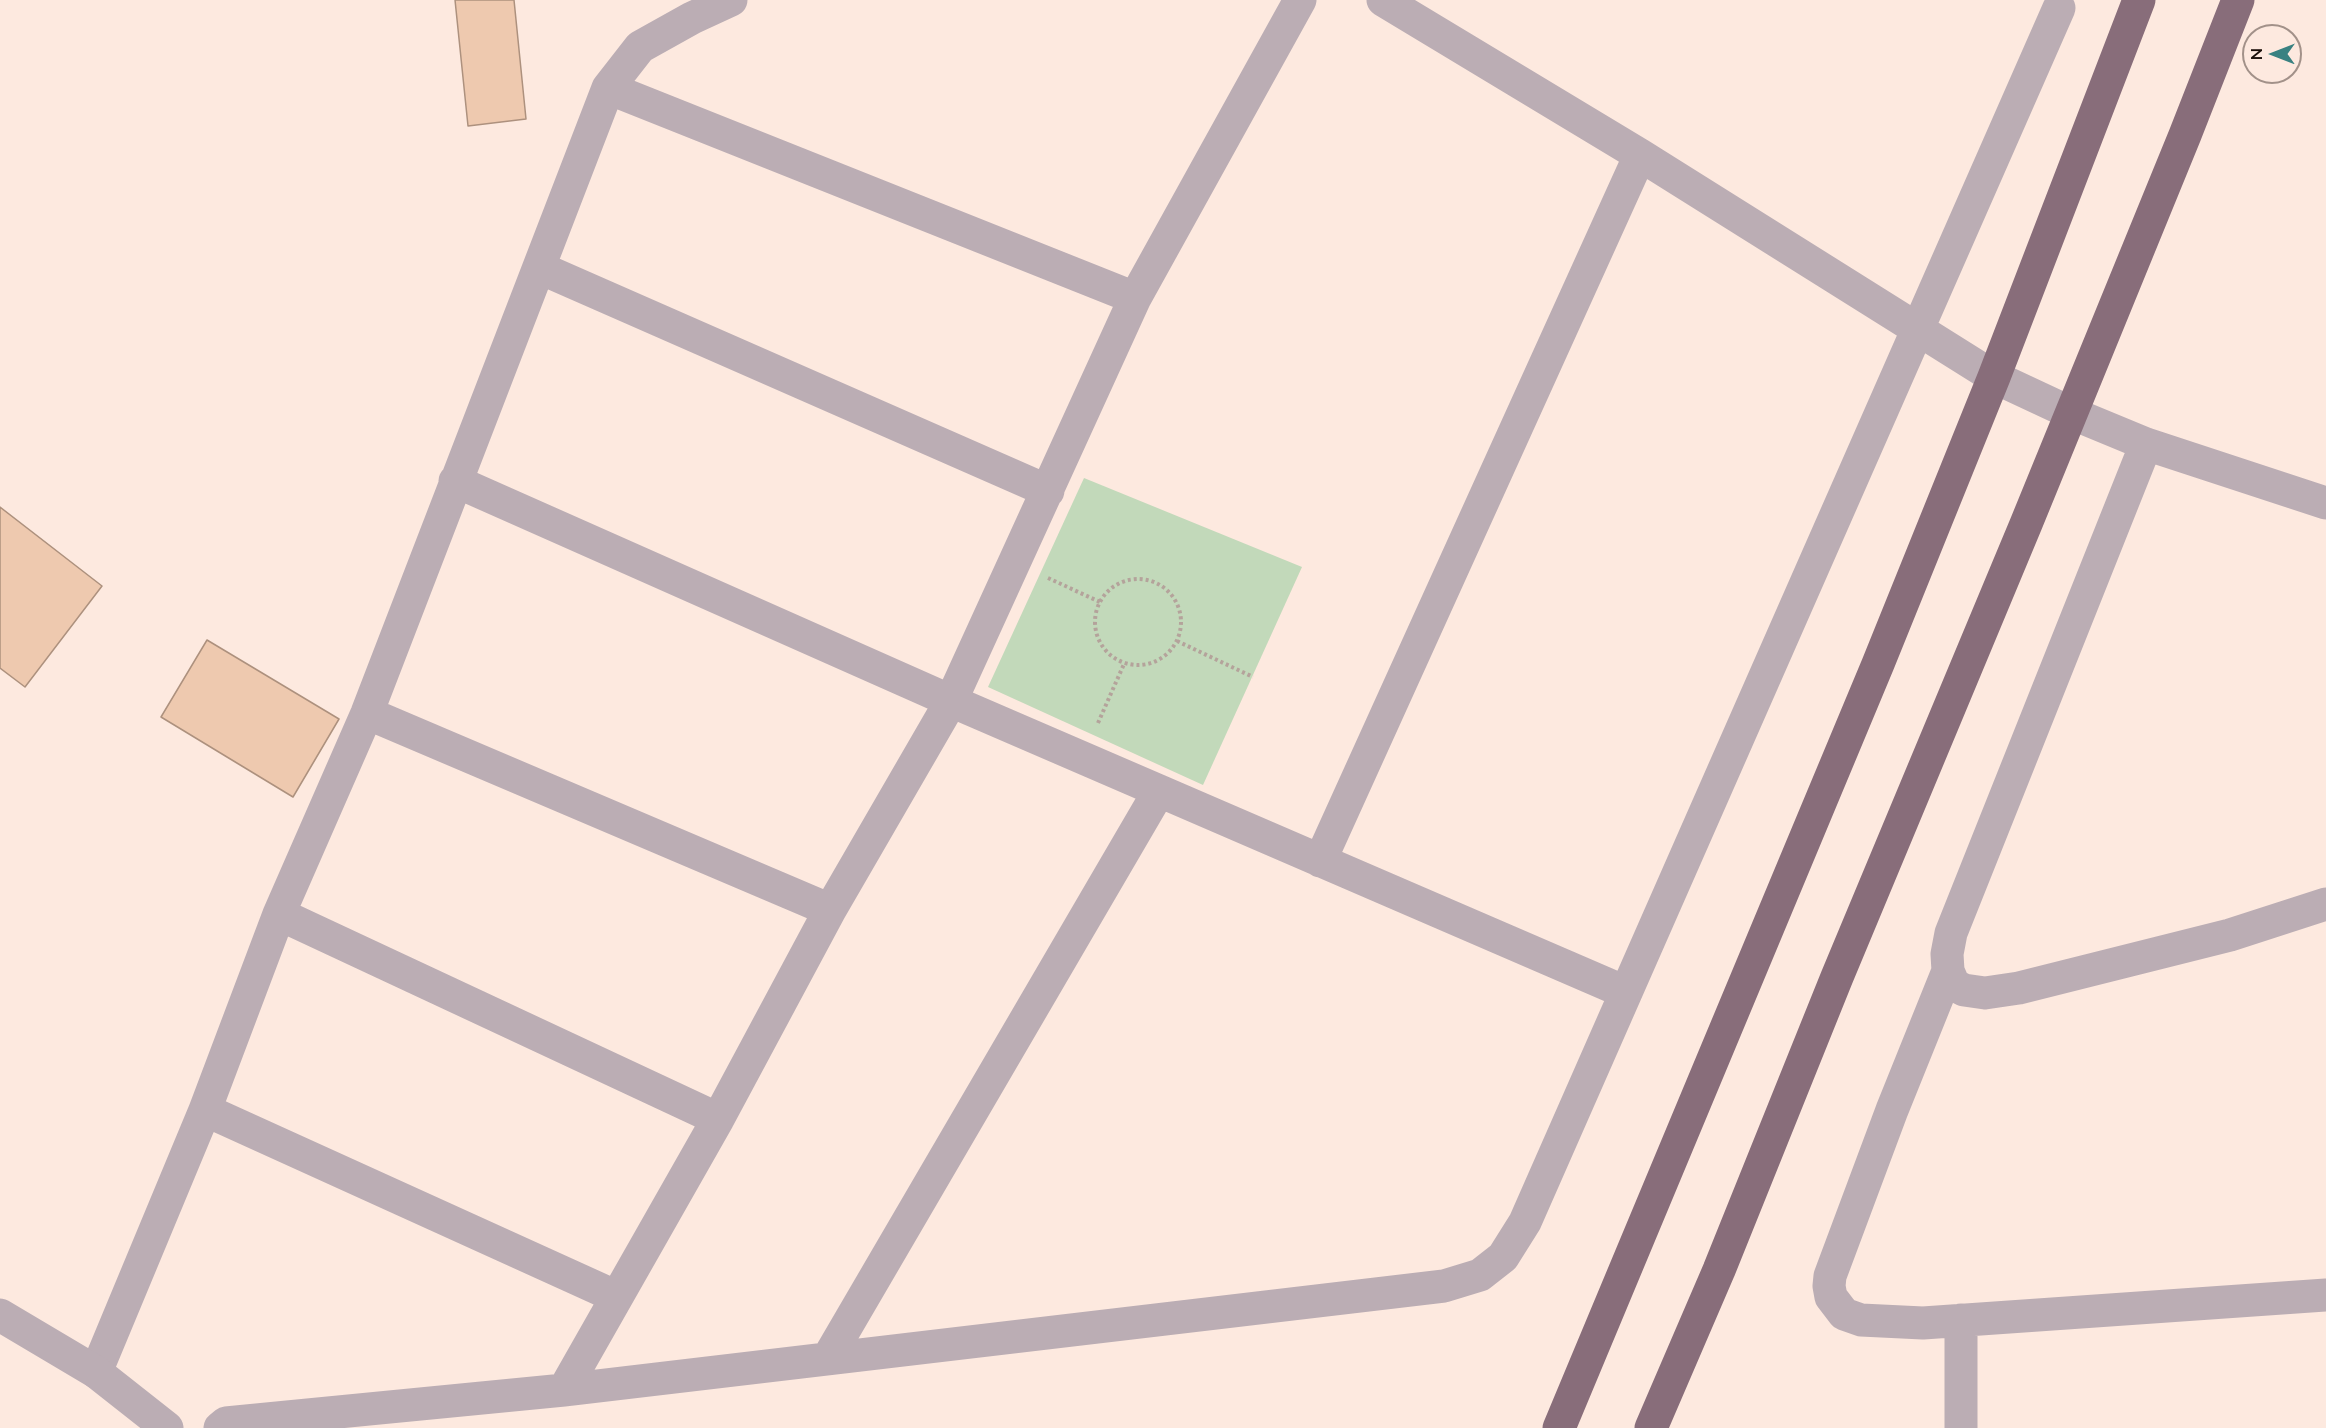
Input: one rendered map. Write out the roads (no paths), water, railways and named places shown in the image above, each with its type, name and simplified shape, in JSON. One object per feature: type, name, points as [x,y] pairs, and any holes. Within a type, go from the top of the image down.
[{"type":"highway","points":[[1559,1428],[1817,812],[1994,378],[2139,0]]},
{"type":"highway","points":[[1651,1428],[1719,1270],[1837,977],[2185,135],[2238,0]]},
{"type":"street","points":[[96,1372],[205,1110],[279,914],[367,713],[608,88],[640,47],[692,18],[731,0]]},
{"type":"street","points":[[564,1390],[718,1119],[830,910],[951,701],[1135,298],[1300,0]]},
{"type":"street","points":[[1383,0],[1640,155],[1994,378],[2146,444],[2326,503]]},
{"type":"street","points":[[220,1428],[226,1423],[564,1390],[1444,1286],[1480,1275],[1503,1257],[1525,1221],[2059,8]]},
{"type":"street","points":[[608,88],[1135,298]]},
{"type":"street","points":[[1320,861],[1640,155]]},
{"type":"street","points":[[540,268],[1047,491]]},
{"type":"street","points":[[2146,444],[1951,933],[1947,954],[1948,971],[1954,985],[1964,990],[1985,993],[2019,988],[2230,935],[2326,904]]},
{"type":"street","points":[[455,481],[951,701],[1625,992]]},
{"type":"street","points":[[367,713],[830,910]]},
{"type":"street","points":[[828,1358],[1160,791]]},
{"type":"street","points":[[279,914],[718,1119]]},
{"type":"street","points":[[1948,971],[1830,1276],[1831,1297],[1844,1314],[1853,1319],[1923,1323],[2326,1294]]},
{"type":"street","points":[[205,1110],[617,1297]]},
{"type":"street","points":[[0,1315],[96,1372],[167,1428]]},
{"type":"street","points":[[1960,1428],[1961,1320]]}]
